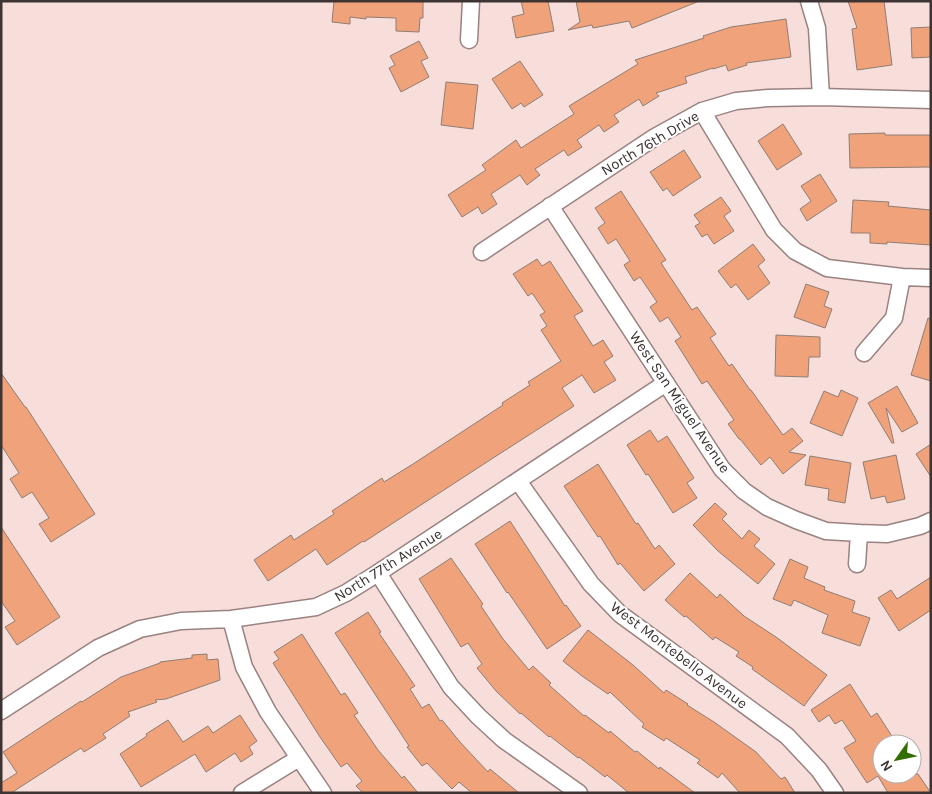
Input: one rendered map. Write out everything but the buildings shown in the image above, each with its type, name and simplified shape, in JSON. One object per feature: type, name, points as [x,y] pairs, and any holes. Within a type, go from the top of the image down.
[{"type":"street","points":[[469,40],[471,1]]},
{"type":"street","points":[[809,1],[817,28],[821,97]]},
{"type":"street","name":"North 76th Drive","points":[[482,252],[655,137],[702,111],[736,101],[768,98],[821,97],[931,100]]},
{"type":"street","points":[[702,111],[774,230],[795,252],[827,268],[902,277],[931,278]]},
{"type":"street","name":"West San Miguel Avenue","points":[[550,206],[722,469],[744,491],[767,507],[826,531],[887,534],[920,526],[931,521]]},
{"type":"street","points":[[864,353],[894,318],[902,277]]},
{"type":"street","name":"North 77th Avenue","points":[[1,711],[98,648],[140,629],[181,621],[231,619],[316,607],[346,593],[378,574],[666,383]]},
{"type":"street","name":"West Montebello Avenue","points":[[518,481],[591,584],[620,614],[787,736],[819,770],[835,793]]},
{"type":"street","points":[[857,564],[859,534]]},
{"type":"street","points":[[378,574],[451,687],[504,740],[579,793]]},
{"type":"street","points":[[231,619],[244,667],[268,712],[323,793]]},
{"type":"street","points":[[242,793],[298,758]]}]
